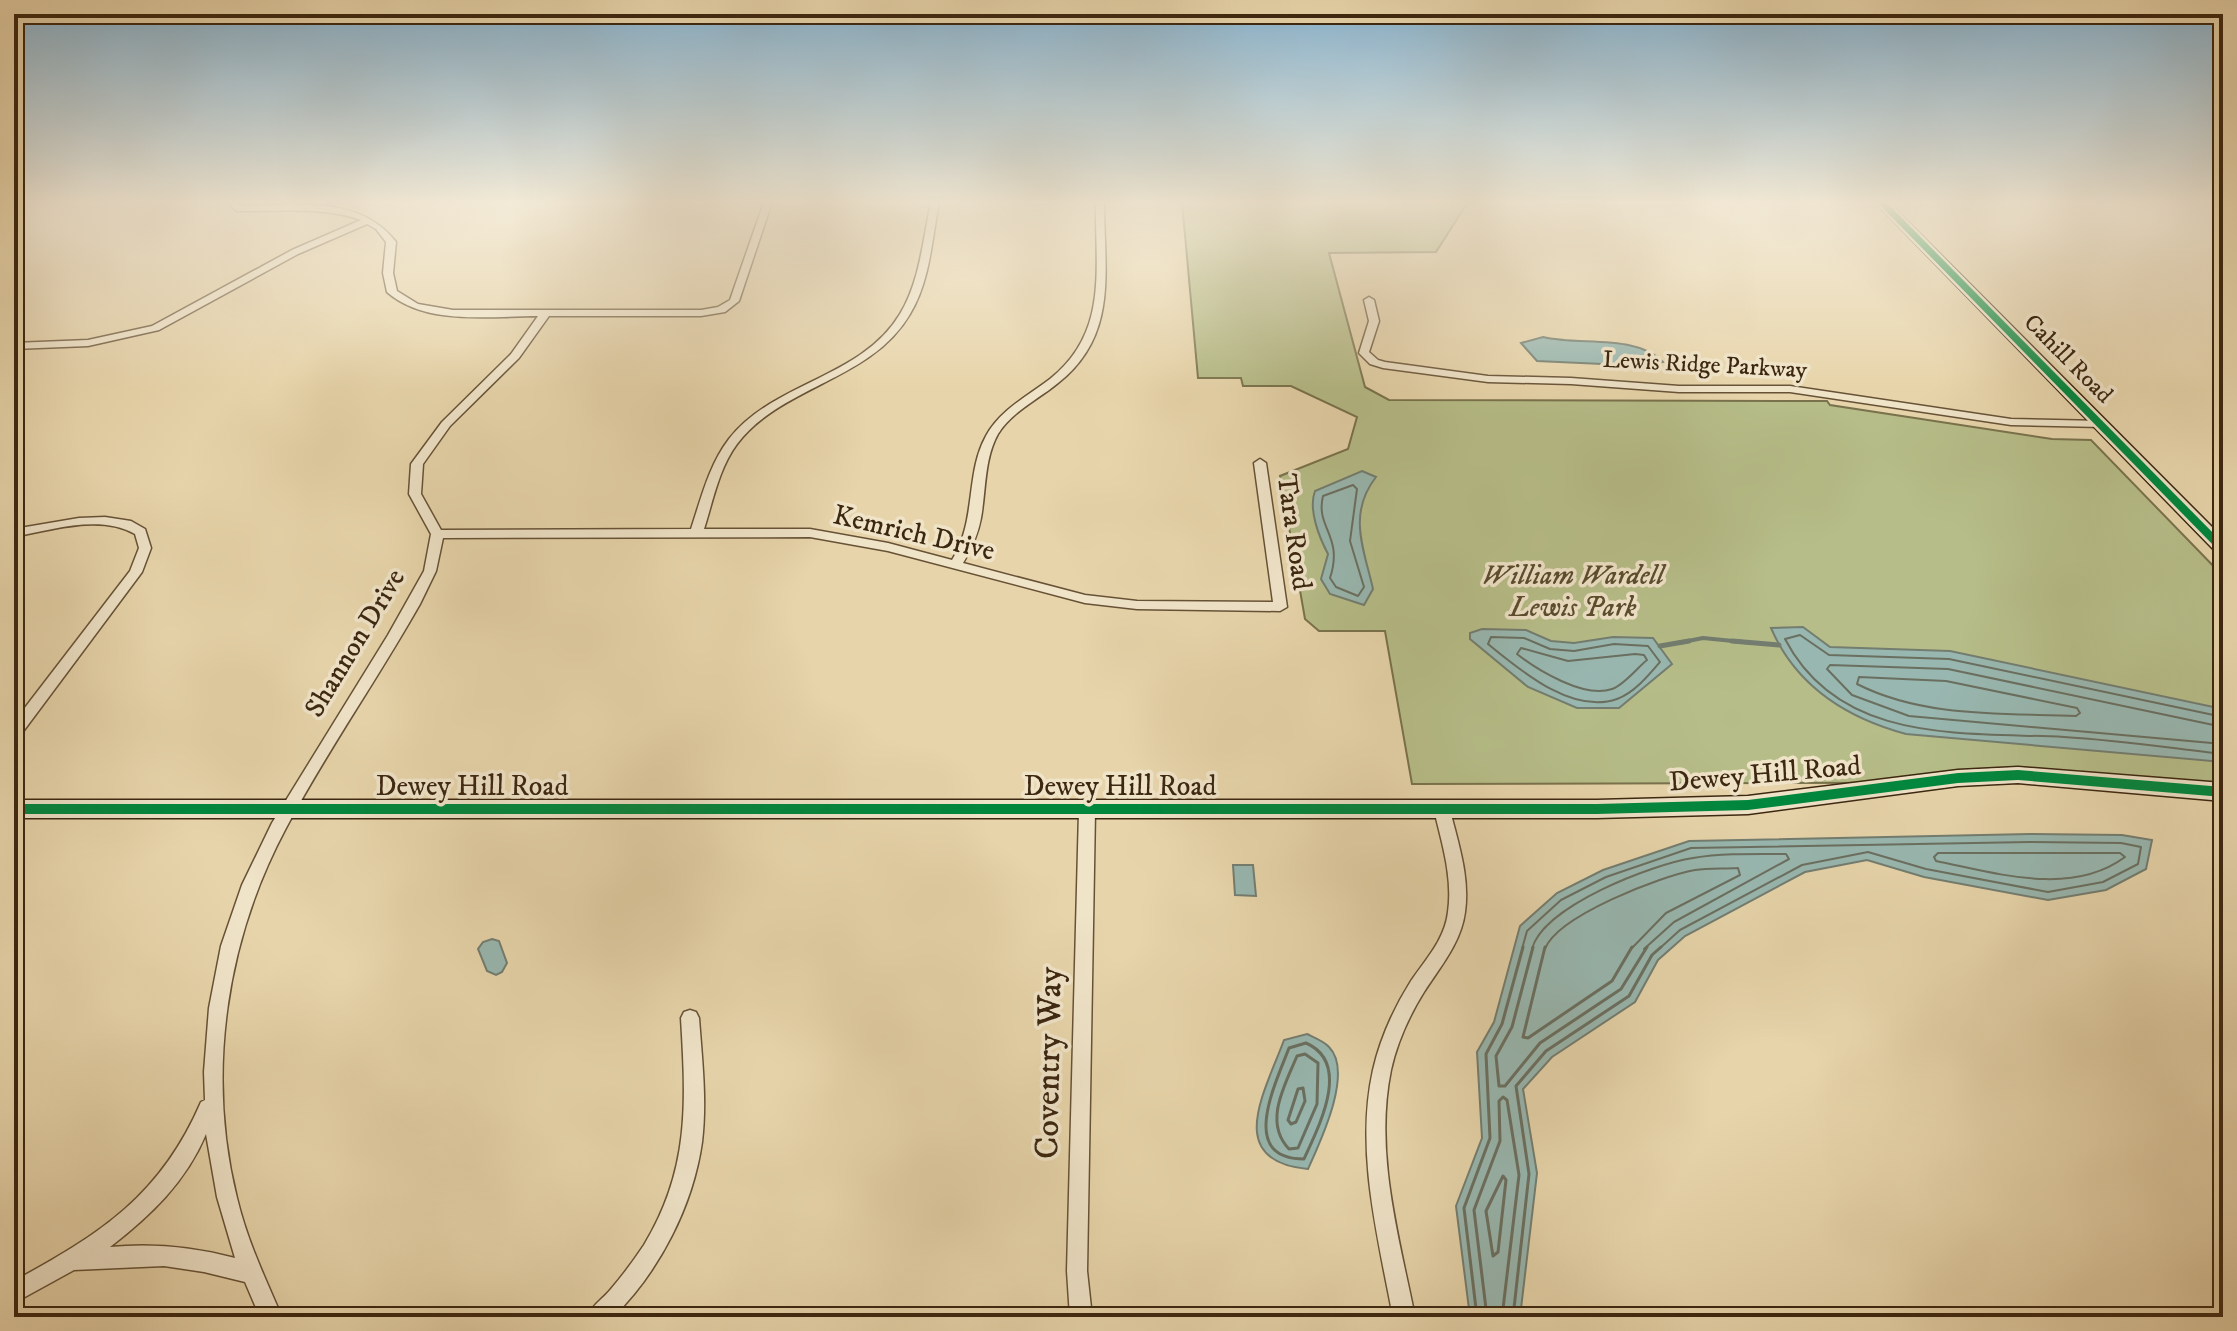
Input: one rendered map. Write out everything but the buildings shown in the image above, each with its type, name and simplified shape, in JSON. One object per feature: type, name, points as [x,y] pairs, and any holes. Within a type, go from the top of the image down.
[{"type":"street","points":[[14,346],[88,343],[155,328],[273,264]]},
{"type":"street","points":[[389,264],[388,282],[401,299],[432,311],[545,314],[721,310],[734,301],[747,264]]},
{"type":"street","points":[[697,531],[723,458],[745,428],[863,358],[898,325],[914,293],[921,264]]},
{"type":"street","points":[[954,566],[977,524],[986,453],[995,432],[1018,407],[1060,376],[1090,341],[1097,306],[1098,264]]},
{"type":"street","name":"Cahill Road","points":[[1943,264],[2223,549]]},
{"type":"street","name":"Lewis Ridge Parkway","points":[[1369,300],[1374,321],[1364,353],[1383,365],[1488,379],[1679,389],[1790,389],[2011,422],[2102,424]]},
{"type":"street","points":[[437,534],[415,494],[417,464],[446,424],[515,356],[545,314]]},
{"type":"street","name":"Tara Road","points":[[1260,463],[1280,607]]},
{"type":"street","points":[[14,533],[89,520],[111,521],[130,525],[141,533],[147,543],[145,557],[136,572],[14,733]]},
{"type":"street","name":"Kemrich Drive","points":[[437,534],[697,531],[837,537],[1085,599],[1189,608],[1280,607]]},
{"type":"street","name":"Shannon Drive","points":[[271,1317],[248,1272],[222,1184],[211,1101],[212,1053],[218,1006],[236,930],[254,875],[288,810],[418,597],[430,571],[437,534]]},
{"type":"street","name":"Dewey Hill Road","points":[[14,809],[1087,811],[1748,805],[1958,778],[2018,775],[2223,792]]},
{"type":"street","points":[[1404,1317],[1381,1179],[1377,1123],[1381,1071],[1397,1025],[1446,944],[1457,914],[1457,883],[1442,810]]},
{"type":"street","name":"Coventry Way","points":[[1081,1317],[1077,1271],[1087,811]]},
{"type":"street","points":[[598,1317],[640,1267],[667,1219],[687,1170],[694,1118],[690,1018]]},
{"type":"street","points":[[14,1292],[74,1261],[116,1233],[180,1166],[200,1133],[211,1101]]},
{"type":"street","points":[[74,1261],[127,1253],[166,1254],[248,1272]]},
{"type":"green space","name":"William Wardell Lewis Park","points":[[1188,264],[1332,264],[1365,387],[1389,400],[1827,401],[1830,405],[2052,439],[2091,440],[2223,576],[2223,782],[1412,784],[1385,631],[1319,631],[1305,619],[1280,476],[1348,449],[1357,417],[1291,386],[1243,386],[1241,378],[1198,378]]},
{"type":"water","points":[[1543,337],[1623,344],[1652,353],[1663,362],[1646,366],[1537,361],[1521,343]]},
{"type":"water","points":[[1362,471],[1376,477],[1367,491],[1360,518],[1362,546],[1373,589],[1364,605],[1330,594],[1321,579],[1328,554],[1318,531],[1313,506],[1315,491]]},
{"type":"water","points":[[1803,627],[1830,647],[1950,651],[2223,709],[2223,762],[1906,734],[1884,727],[1826,697],[1794,667],[1771,628]]},
{"type":"water","points":[[1482,629],[1526,630],[1551,641],[1574,643],[1613,637],[1653,638],[1672,664],[1619,708],[1577,708],[1528,687],[1470,639],[1470,633]]},
{"type":"water","points":[[2122,835],[2152,840],[2146,869],[2106,890],[2048,900],[1924,877],[1867,860],[1805,872],[1685,936],[1658,960],[1635,1002],[1552,1057],[1523,1089],[1537,1173],[1520,1317],[1470,1317],[1456,1206],[1482,1138],[1477,1052],[1494,1022],[1520,926],[1557,893],[1603,870],[1689,841]]},
{"type":"water","points":[[1233,865],[1253,865],[1256,896],[1235,895]]},
{"type":"water","points":[[492,939],[499,941],[507,963],[496,975],[487,971],[478,949],[483,942]]},
{"type":"water","points":[[1307,1034],[1329,1047],[1336,1058],[1338,1073],[1332,1107],[1308,1169],[1282,1163],[1266,1153],[1258,1138],[1257,1121],[1284,1040]]},
{"type":"waterway","points":[[1682,642],[1703,638],[1739,642]]},
{"type":"waterway","points":[[1682,642],[1689,641]]},
{"type":"waterway","points":[[1732,641],[1739,642]]},
{"type":"waterway","points":[[1660,646],[1682,642]]},
{"type":"waterway","points":[[1739,642],[1779,645]]},
{"type":"waterway","points":[[1739,642],[1753,643]]},
{"type":"cycle path","points":[[1942,264],[2223,549]]},
{"type":"cycle path","points":[[14,809],[1597,809],[1748,805],[1958,778],[2018,775],[2223,792]]}]
